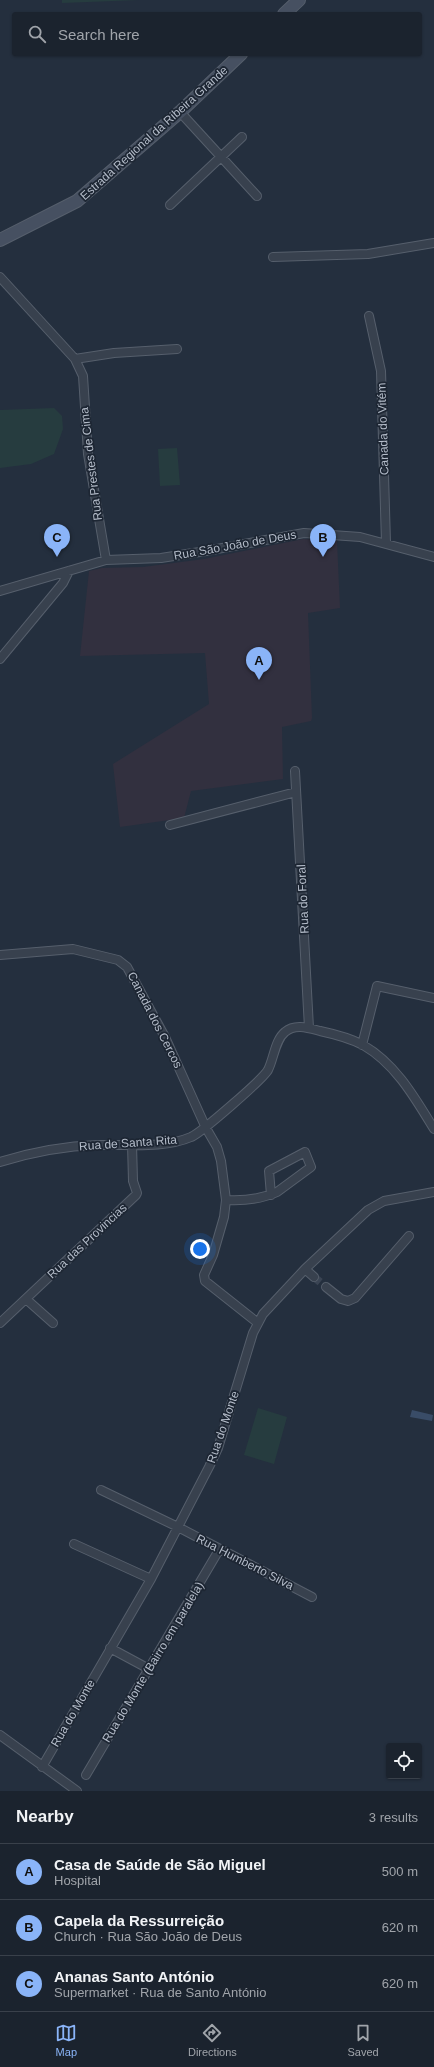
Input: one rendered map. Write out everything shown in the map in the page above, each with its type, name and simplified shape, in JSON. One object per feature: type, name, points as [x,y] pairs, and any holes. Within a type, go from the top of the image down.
[{"type":"main road","points":[[286,12],[299,0]]},
{"type":"main road","name":"Estrada Regional da Ribeira Grande","points":[[0,240],[77,202],[180,112],[240,56]]},
{"type":"street","points":[[180,112],[257,196]]},
{"type":"street","points":[[170,205],[242,137]]},
{"type":"street","points":[[273,257],[368,254],[434,244]]},
{"type":"street","name":"Rua Prestes de Cima","points":[[0,277],[75,359],[81,368],[84,380],[88,454],[99,528],[106,560]]},
{"type":"street","name":"Canada do Vitém","points":[[369,316],[381,371],[386,543]]},
{"type":"street","points":[[75,359],[114,353],[177,349]]},
{"type":"street","name":"Rua São João de Deus","points":[[0,591],[106,560],[161,558],[304,533],[360,537],[434,557]]},
{"type":"street","points":[[0,659],[63,583],[69,572]]},
{"type":"street","name":"Rua do Foral","points":[[295,771],[309,1028]]},
{"type":"street","points":[[170,825],[296,792]]},
{"type":"street","name":"Canada dos Cercos","points":[[0,955],[73,949],[118,960],[124,963],[165,1037],[206,1128],[217,1147],[221,1161],[226,1200],[220,1236],[204,1278],[208,1284],[258,1323]]},
{"type":"street","points":[[362,1045],[377,986],[434,998]]},
{"type":"street","name":"Rua de Santa Rita","points":[[0,1162],[26,1154],[56,1148],[97,1144],[177,1142],[193,1136],[206,1128],[224,1110],[261,1079],[268,1070],[280,1037],[284,1032],[296,1026],[309,1028]]},
{"type":"street","points":[[309,1028],[362,1045],[396,1072],[411,1092],[434,1130]]},
{"type":"street","name":"Rua das Provincias","points":[[0,1323],[136,1195],[133,1181],[132,1144]]},
{"type":"street","points":[[226,1200],[238,1201],[271,1195],[277,1192],[310,1167],[305,1152],[269,1171],[271,1195]]},
{"type":"street","name":"Rua do Monte","points":[[42,1766],[151,1579],[218,1448],[250,1343],[258,1323],[272,1303],[305,1269],[368,1210],[384,1201],[434,1192]]},
{"type":"street","points":[[326,1287],[341,1299],[348,1301],[355,1298],[409,1236]]},
{"type":"street","points":[[305,1269],[314,1277]]},
{"type":"street","points":[[26,1299],[54,1324]]},
{"type":"street","name":"Rua Humberto Silva","points":[[101,1490],[178,1527],[219,1550],[312,1597]]},
{"type":"street","points":[[74,1544],[151,1579]]},
{"type":"street","name":"Rua do Monte (Bairro em paralela)","points":[[86,1775],[219,1550]]},
{"type":"street","points":[[110,1648],[149,1670]]},
{"type":"street","points":[[0,1735],[77,1791]]},
{"type":"shaded area","points":[[303,539],[337,541],[340,608],[308,613],[312,718],[311,721],[282,727],[283,779],[191,791],[184,818],[120,827],[113,764],[209,704],[205,653],[80,656],[89,571],[102,568],[143,567],[204,559]]},
{"type":"green space","points":[[62,0],[139,0],[62,3]]},
{"type":"green space","points":[[54,408],[62,416],[63,429],[54,454],[31,464],[0,468],[0,410]]},
{"type":"green space","points":[[177,448],[180,485],[160,486],[158,449]]},
{"type":"green space","points":[[258,1408],[287,1417],[274,1464],[244,1455]]},
{"type":"water","points":[[412,1410],[433,1415],[432,1421],[410,1417]]},
{"type":"tunnel","points":[[314,1277],[326,1287]]},
{"type":"place","name":"Ananas Santo António","points":[[57,557]]},
{"type":"place","name":"Capela da Ressurreição","points":[[323,557]]},
{"type":"place","name":"Casa de Saúde de São Miguel","points":[[259,680]]}]
